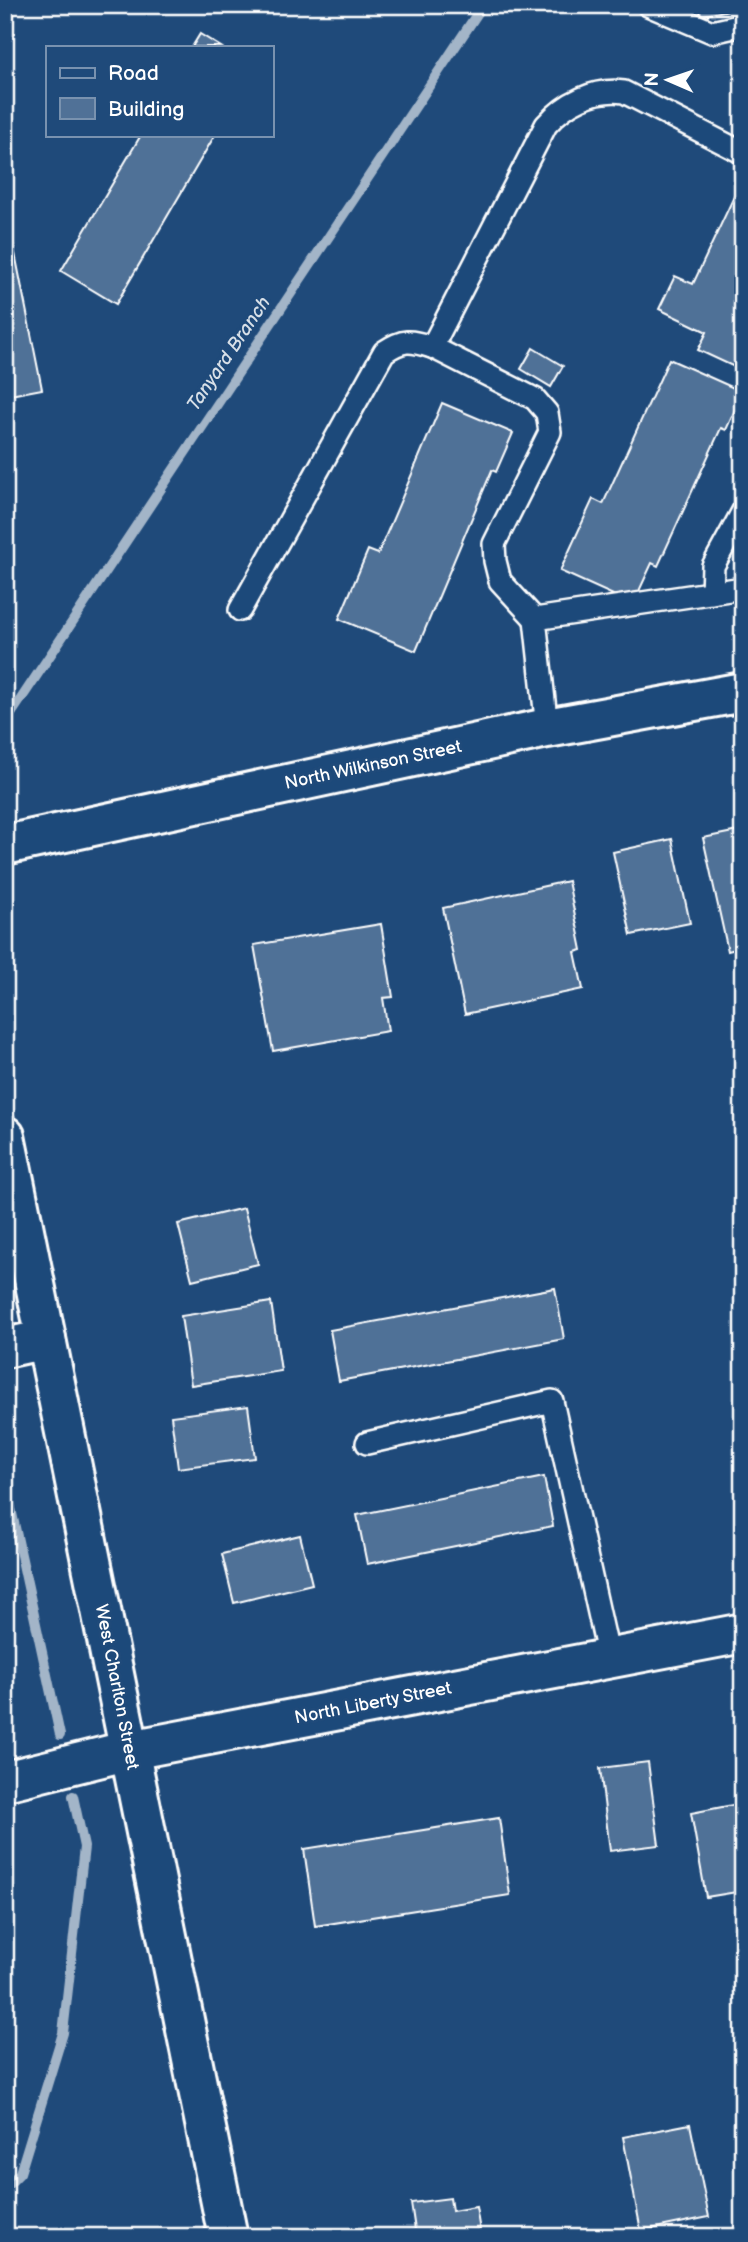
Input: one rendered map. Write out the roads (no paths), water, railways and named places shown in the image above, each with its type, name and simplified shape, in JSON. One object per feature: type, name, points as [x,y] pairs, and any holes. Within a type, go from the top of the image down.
[{"type":"street","name":"North Wilkinson Street","points":[[5,845],[547,728],[743,692]]},
{"type":"street","name":"West Charlton Street","points":[[5,1136],[228,2237]]},
{"type":"street","points":[[5,1348],[46,1339]]},
{"type":"street","name":"North Liberty Street","points":[[5,1781],[130,1750],[743,1633]]},
{"type":"lane","points":[[648,5],[712,32],[743,25]]},
{"type":"lane","points":[[432,347],[546,125],[557,112],[593,93],[608,90],[624,92],[743,153]]},
{"type":"lane","points":[[240,610],[384,352],[397,344],[412,341],[432,347],[535,399],[547,413],[550,432],[494,544],[500,581],[535,619],[547,728]]},
{"type":"lane","points":[[712,593],[713,566],[743,511]]},
{"type":"lane","points":[[535,619],[743,588]]},
{"type":"lane","points":[[367,1443],[552,1401],[609,1658]]},
{"type":"waterway","name":"Tanyard Branch","points":[[5,723],[483,5]]},
{"type":"waterway","points":[[5,1481],[60,1735]]},
{"type":"waterway","points":[[5,2188],[20,2173],[63,2033],[84,1847],[73,1796]]}]
